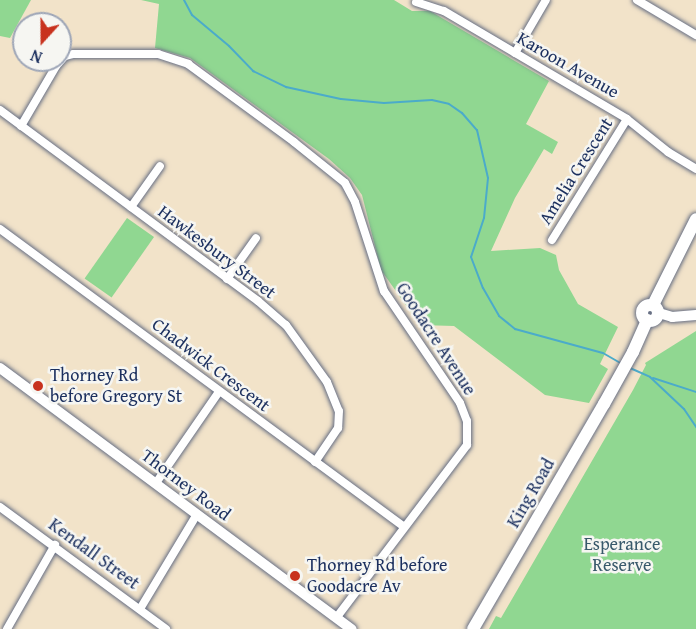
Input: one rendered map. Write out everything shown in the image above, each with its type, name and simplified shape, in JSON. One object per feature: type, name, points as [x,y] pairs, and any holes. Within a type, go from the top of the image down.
[{"type":"main road","points":[[656,309],[696,219]]},
{"type":"main road","name":"King Road","points":[[473,629],[633,352],[647,321],[642,317],[643,308],[656,309]]},
{"type":"street","points":[[515,53],[546,0]]},
{"type":"street","points":[[637,0],[696,35]]},
{"type":"street","name":"Karoon Avenue","points":[[416,2],[444,11],[627,119],[668,152],[696,169]]},
{"type":"street","name":"Goodacre Avenue","points":[[21,126],[64,55],[150,53],[184,62],[294,142],[345,183],[355,202],[384,291],[460,403],[467,421],[467,445],[336,617]]},
{"type":"street","name":"Hawkesbury Street","points":[[0,110],[228,279],[286,326],[327,382],[339,411],[338,428],[315,462]]},
{"type":"street","name":"Amelia Crescent","points":[[552,240],[627,119]]},
{"type":"street","points":[[131,207],[160,166]]},
{"type":"street","name":"Chadwick Crescent","points":[[0,229],[218,393],[404,526]]},
{"type":"street","points":[[228,279],[256,238]]},
{"type":"street","points":[[656,309],[672,317],[696,315]]},
{"type":"street","name":"Thorney Road","points":[[0,368],[352,629]]},
{"type":"street","points":[[156,483],[218,393]]},
{"type":"street","name":"Kendall Street","points":[[0,507],[55,545],[166,629]]},
{"type":"street","points":[[140,609],[197,514]]},
{"type":"street","points":[[7,629],[55,545]]},
{"type":"green space","points":[[0,0],[31,0],[24,12],[12,12],[10,38],[0,36]]},
{"type":"green space","points":[[141,0],[394,0],[412,11],[430,11],[549,81],[526,124],[558,142],[552,154],[544,149],[515,198],[491,251],[540,248],[556,255],[559,270],[578,304],[618,327],[600,364],[608,369],[589,403],[545,395],[454,326],[420,325],[381,270],[362,195],[350,178],[329,159],[190,58],[155,48],[159,4]]},
{"type":"green space","points":[[127,218],[154,237],[112,298],[85,279]]},
{"type":"green space","name":"Esperance Reserve","points":[[696,331],[696,629],[489,629],[496,616],[501,618],[633,390],[645,363]]},
{"type":"waterway","points":[[184,0],[192,15],[229,46],[253,71],[286,87],[341,99],[384,103],[432,100],[449,104],[462,113],[477,130],[488,178],[484,218],[471,257],[483,288],[499,316],[515,329],[603,353],[622,364]]},
{"type":"waterway","points":[[630,368],[650,377],[684,409],[696,427]]},
{"type":"waterway","points":[[653,378],[696,392]]},
{"type":"place","name":"Thorney Rd before Gregory St","points":[[38,386]]},
{"type":"place","name":"Thorney Rd before Goodacre Av","points":[[295,576]]}]
